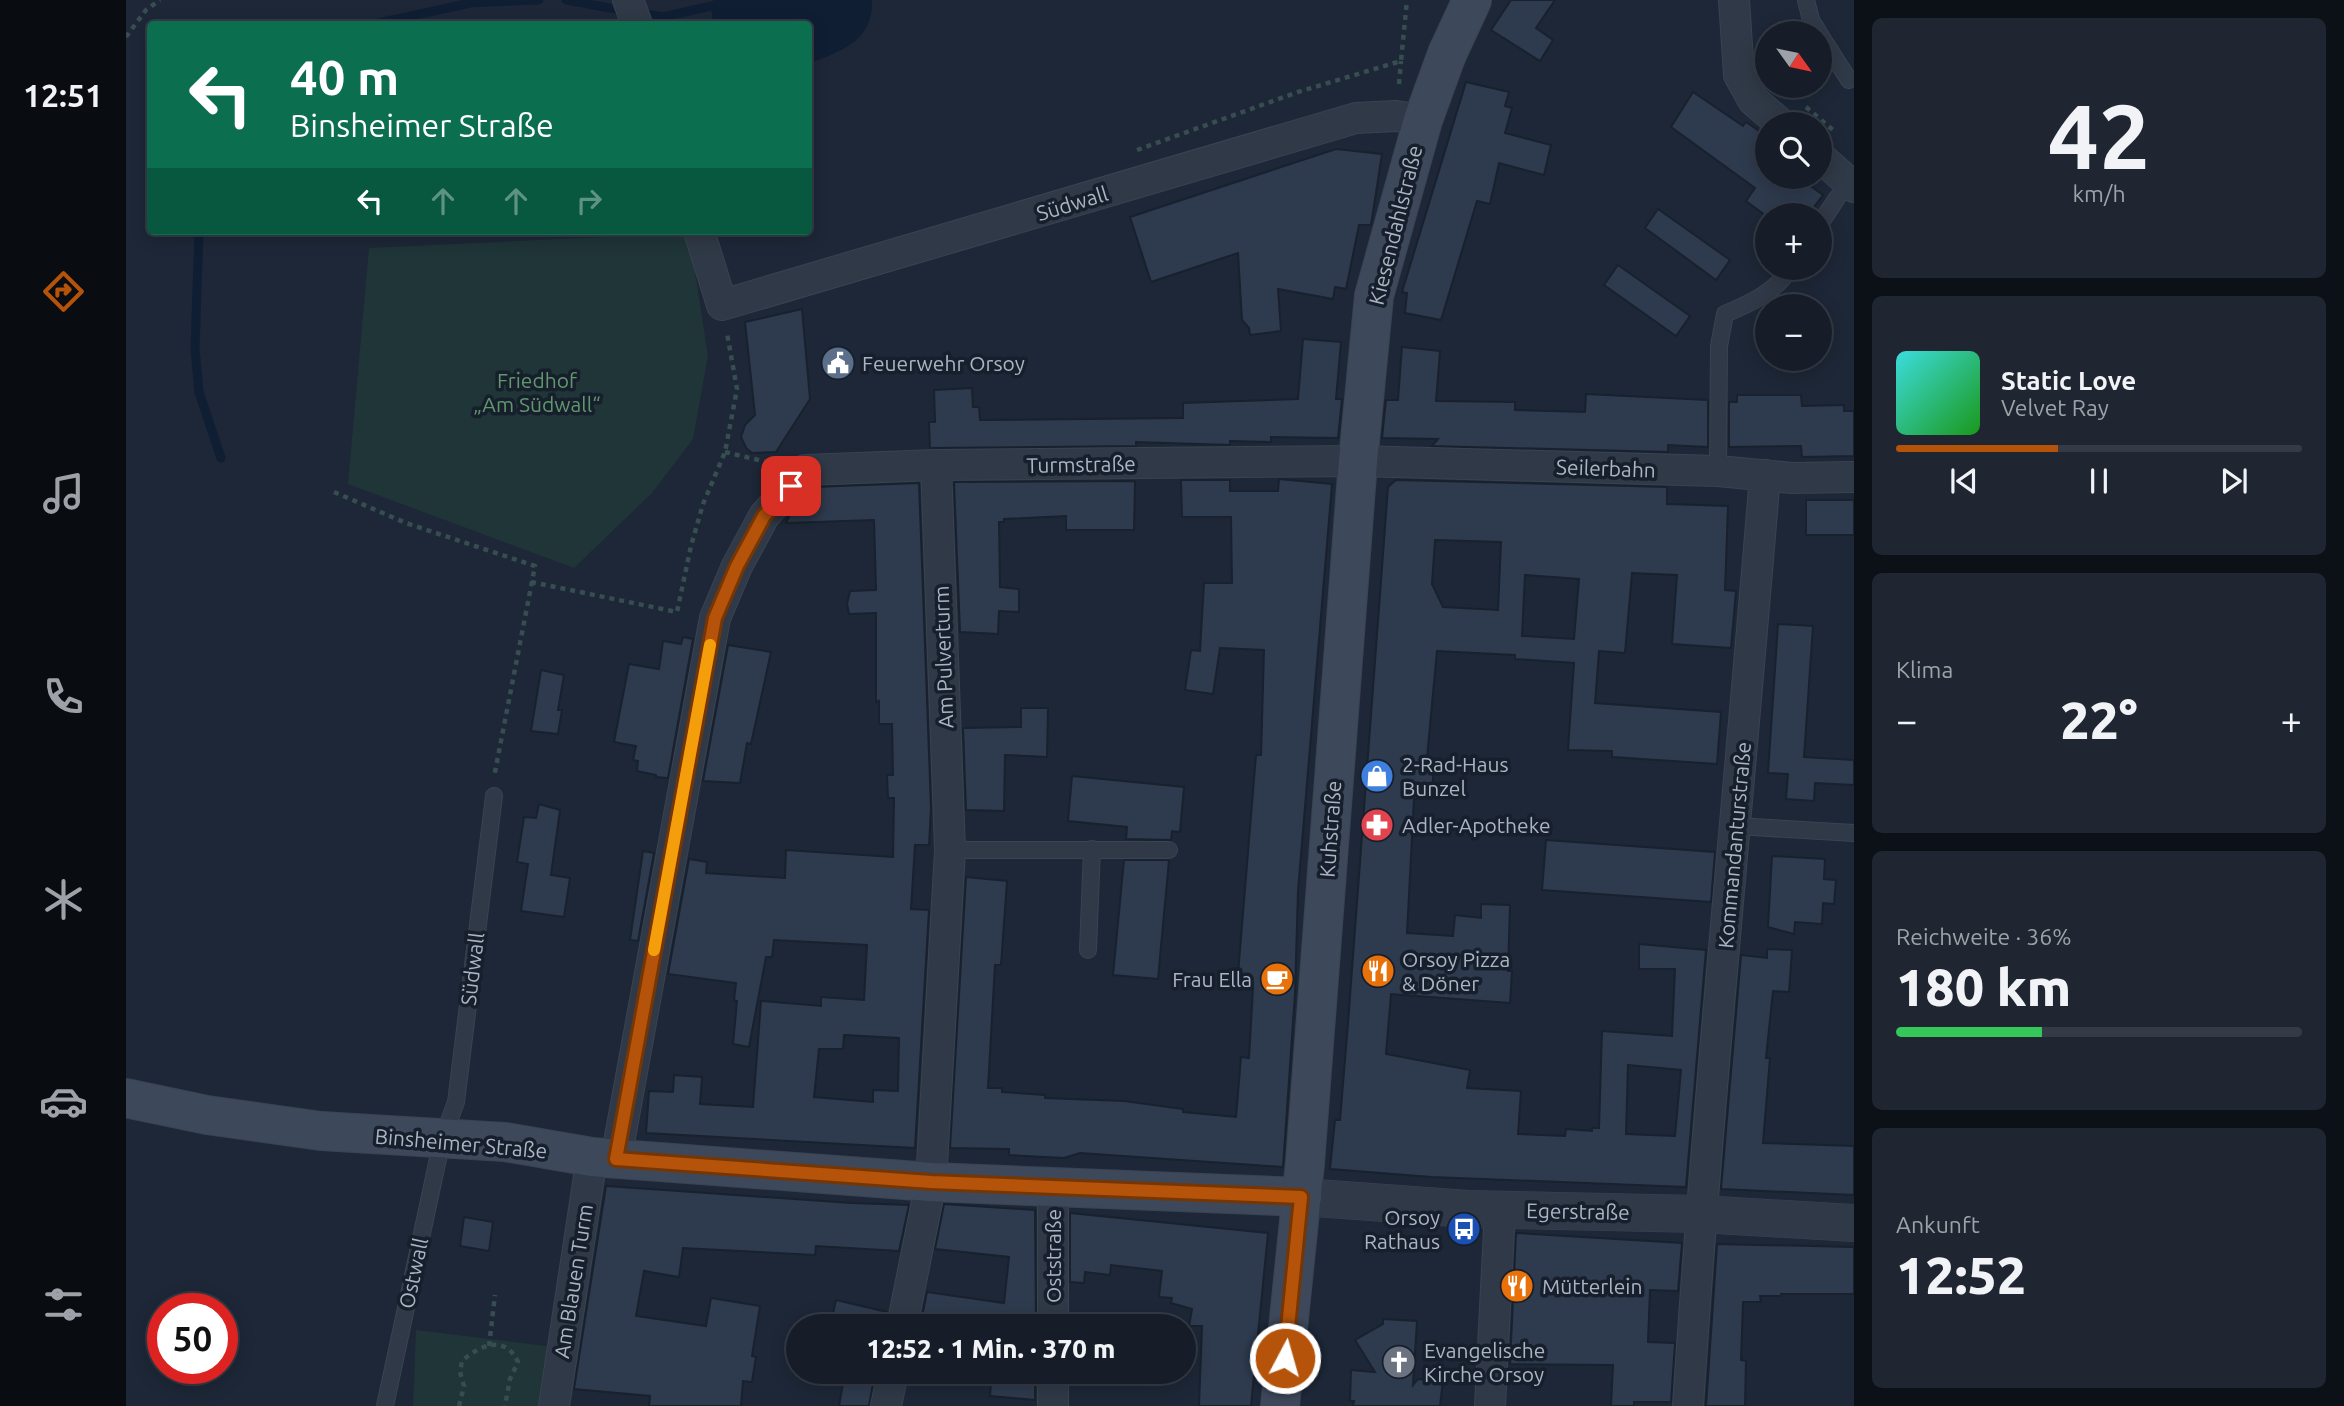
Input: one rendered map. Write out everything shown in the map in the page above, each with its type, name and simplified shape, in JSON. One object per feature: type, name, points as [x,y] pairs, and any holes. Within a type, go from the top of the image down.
[{"type":"main road","name":"Kiesendahlstraße","points":[[1357,461],[1374,296],[1423,120],[1447,54],[1472,0]]},
{"type":"main road","name":"Kuhstraße","points":[[1280,1406],[1301,1197],[1357,461]]},
{"type":"main road","name":"Binsheimer Straße","points":[[126,1098],[207,1115],[321,1131],[505,1142],[604,1158],[931,1182],[1301,1197]]},
{"type":"street","points":[[628,0],[635,21]]},
{"type":"street","points":[[1734,0],[1739,75],[1753,100],[1786,112]]},
{"type":"street","name":"Südwall","points":[[722,305],[1356,118],[1396,116],[1423,120]]},
{"type":"street","points":[[1832,174],[1845,192]]},
{"type":"street","points":[[700,235],[722,305]]},
{"type":"street","name":"Turmstraße","points":[[805,470],[936,465],[1357,461]]},
{"type":"street","name":"Seilerbahn","points":[[1357,461],[1854,477]]},
{"type":"street","name":"Am Pulverturm","points":[[904,1314],[931,1182],[950,850],[936,465]]},
{"type":"street","name":"Am Blauen Turm","points":[[554,1406],[715,618],[737,566],[764,516],[805,470]]},
{"type":"street","name":"Kommandanturstraße","points":[[1688,1406],[1700,1214],[1737,826],[1765,475]]},
{"type":"street","name":"Oststraße","points":[[1053,1186],[1053,1314]]},
{"type":"street","name":"Egerstraße","points":[[1301,1197],[1500,1210],[1700,1214],[1854,1223]]},
{"type":"street","points":[[1490,1406],[1500,1210]]},
{"type":"street","points":[[886,1406],[891,1384]]},
{"type":"street","points":[[1053,1384],[1053,1406]]},
{"type":"lane","points":[[1806,0],[1812,21]]},
{"type":"lane","points":[[1832,53],[1849,80]]},
{"type":"lane","points":[[1832,208],[1845,192]]},
{"type":"lane","points":[[1718,471],[1719,346],[1725,314],[1758,300],[1782,280]]},
{"type":"lane","name":"Südwall","points":[[442,1139],[456,1102],[494,796]]},
{"type":"lane","points":[[1737,826],[1854,833]]},
{"type":"lane","points":[[1088,950],[1092,849]]},
{"type":"lane","points":[[950,850],[1168,850]]},
{"type":"lane","name":"Ostwall","points":[[385,1406],[442,1139]]},
{"type":"path","points":[[126,37],[146,10],[160,0]]},
{"type":"path","points":[[1832,133],[1844,139]]},
{"type":"path","points":[[531,582],[677,611],[703,504],[724,452],[737,389],[722,305]]},
{"type":"path","points":[[724,452],[805,470]]},
{"type":"path","points":[[334,492],[406,523],[535,566],[493,781],[494,796]]},
{"type":"path","points":[[489,1346],[495,1295]]},
{"type":"path","points":[[459,1406],[464,1387],[460,1372],[461,1361],[477,1347],[500,1344],[513,1351],[519,1362],[510,1379],[505,1406]]},
{"type":"green space","name":"Friedhof „Am Südwall“","points":[[689,235],[708,356],[693,439],[652,493],[574,568],[348,484],[369,248]]},
{"type":"green space","points":[[416,1330],[554,1347],[546,1406],[413,1406]]},
{"type":"water","points":[[713,0],[872,0],[868,25],[861,35],[844,49],[812,62],[812,21],[713,21]]},
{"type":"building","points":[[1511,0],[1555,0],[1536,28],[1553,40],[1540,61],[1491,30]]},
{"type":"building","points":[[1466,82],[1509,92],[1505,106],[1512,108],[1505,133],[1551,145],[1544,175],[1499,163],[1490,204],[1477,201],[1441,320],[1405,313],[1407,293],[1402,292]]},
{"type":"building","points":[[1693,92],[1743,126],[1746,122],[1755,128],[1755,188],[1671,127]]},
{"type":"building","points":[[1336,149],[1382,154],[1371,225],[1359,225],[1346,289],[1335,287],[1333,299],[1278,289],[1281,331],[1250,335],[1249,328],[1242,320],[1238,253],[1151,282],[1130,217]]},
{"type":"building","points":[[1755,188],[1815,189],[1823,195],[1817,203],[1755,203],[1755,208],[1746,201]]},
{"type":"building","points":[[1658,209],[1730,260],[1716,280],[1645,228]]},
{"type":"building","points":[[1618,265],[1690,316],[1676,336],[1604,285]]},
{"type":"building","points":[[802,309],[810,399],[776,452],[752,453],[746,448],[741,437],[745,425],[755,415],[745,322]]},
{"type":"building","points":[[1303,339],[1341,342],[1336,399],[1342,399],[1338,438],[1271,437],[1271,442],[1230,441],[1230,445],[1136,442],[1136,446],[930,448],[929,422],[935,422],[934,390],[972,388],[973,407],[979,407],[980,420],[1183,418],[1183,403],[1298,399]]},
{"type":"building","points":[[1402,347],[1440,351],[1436,401],[1515,402],[1515,410],[1585,412],[1586,394],[1708,400],[1708,447],[1668,445],[1668,452],[1432,446],[1438,439],[1382,438],[1386,400],[1398,400]]},
{"type":"building","points":[[1737,395],[1801,395],[1802,406],[1844,405],[1844,411],[1854,411],[1854,456],[1802,457],[1801,446],[1729,447],[1729,402],[1737,402]]},
{"type":"building","points":[[1279,479],[1332,484],[1298,891],[1295,994],[1283,1167],[1080,1153],[1064,1158],[1009,1155],[1009,1149],[950,1148],[966,877],[1007,881],[1001,965],[995,965],[988,1088],[1002,1088],[1002,1092],[1045,1095],[1045,1098],[1124,1101],[1183,1109],[1183,1112],[1236,1117],[1241,1057],[1249,1058],[1253,988],[1237,986],[1256,755],[1261,755],[1264,650],[1220,648],[1213,694],[1185,690],[1191,650],[1200,651],[1204,583],[1232,583],[1231,517],[1182,517],[1181,480],[1230,480],[1230,491],[1278,491]]},
{"type":"building","points":[[1396,480],[1667,487],[1667,504],[1728,506],[1725,590],[1736,591],[1731,648],[1672,644],[1677,575],[1632,573],[1625,653],[1599,651],[1595,703],[1721,712],[1717,764],[1612,757],[1612,751],[1568,750],[1574,663],[1515,659],[1515,655],[1437,651],[1427,758],[1434,759],[1432,798],[1414,799],[1407,933],[1453,936],[1455,915],[1481,918],[1481,904],[1510,905],[1510,1003],[1391,994],[1386,1054],[1470,1070],[1467,1088],[1521,1091],[1518,1134],[1565,1136],[1566,1129],[1592,1131],[1592,1128],[1599,1128],[1602,1031],[1672,1036],[1675,969],[1639,969],[1639,944],[1706,950],[1686,1187],[1432,1177],[1330,1169],[1335,1120],[1340,1120],[1388,487]],"holes":[[[1435,540],[1501,542],[1498,610],[1443,607],[1432,584]],[[1525,575],[1579,579],[1574,639],[1522,636]],[[1628,1065],[1681,1070],[1675,1136],[1626,1134]]]},
{"type":"building","points":[[1135,481],[1134,530],[1066,530],[1066,516],[1004,519],[1004,522],[999,522],[1000,587],[1019,589],[1019,612],[999,611],[998,634],[960,632],[954,482]]},
{"type":"building","points":[[919,483],[931,808],[929,845],[915,845],[911,909],[929,910],[915,1148],[646,1133],[649,1091],[673,1092],[674,1075],[702,1077],[700,1104],[753,1107],[761,1001],[821,1006],[821,997],[864,1000],[867,945],[774,940],[772,957],[766,957],[749,1047],[733,1044],[736,983],[668,974],[689,859],[707,862],[706,873],[785,878],[786,850],[893,857],[894,798],[888,798],[887,775],[893,775],[892,724],[879,724],[879,701],[876,702],[876,613],[849,614],[847,604],[850,591],[876,590],[874,520],[786,523],[791,512],[813,487]],"holes":[[[844,1035],[899,1038],[898,1091],[873,1090],[873,1102],[814,1097],[819,1049],[843,1049]]]},
{"type":"building","points":[[1806,500],[1854,500],[1854,535],[1806,535]]},
{"type":"building","points":[[1778,624],[1813,626],[1804,757],[1854,760],[1854,785],[1815,783],[1814,801],[1786,799],[1788,774],[1768,773]]},
{"type":"building","points":[[683,637],[693,639],[668,778],[656,777],[637,771],[638,761],[633,760],[636,746],[614,742],[629,664],[659,669],[663,641],[681,644]]},
{"type":"building","points":[[728,645],[771,652],[751,744],[747,743],[740,783],[703,781]]},
{"type":"building","points":[[541,670],[564,675],[558,710],[562,710],[558,734],[531,731]]},
{"type":"building","points":[[1021,708],[1048,708],[1047,757],[1005,755],[1004,811],[966,810],[963,728],[1021,727]]},
{"type":"building","points":[[1072,776],[1184,787],[1180,832],[1172,831],[1171,840],[1126,839],[1127,827],[1068,821]]},
{"type":"building","points":[[539,804],[560,810],[551,875],[570,878],[564,917],[521,911],[528,864],[517,862],[524,817],[536,818]]},
{"type":"building","points":[[1546,840],[1715,852],[1711,902],[1542,890]]},
{"type":"building","points":[[643,851],[654,853],[638,941],[630,940]]},
{"type":"building","points":[[1772,856],[1825,859],[1824,879],[1836,880],[1834,904],[1823,903],[1822,924],[1795,922],[1794,934],[1768,927]]},
{"type":"building","points":[[1124,860],[1169,860],[1158,979],[1113,975]]},
{"type":"building","points":[[1767,949],[1792,950],[1789,992],[1773,991],[1766,1058],[1770,1058],[1763,1143],[1854,1146],[1854,1195],[1721,1189],[1741,955],[1767,958]]},
{"type":"building","points":[[606,1186],[909,1205],[899,1251],[816,1246],[815,1255],[683,1248],[679,1277],[644,1271],[636,1316],[706,1326],[711,1298],[760,1306],[752,1356],[756,1357],[752,1382],[743,1381],[741,1406],[649,1406],[650,1396],[574,1389]]},
{"type":"building","points":[[944,1204],[1035,1210],[1036,1314],[922,1314],[927,1292],[1004,1303],[1009,1257],[935,1249]]},
{"type":"building","points":[[1070,1213],[1268,1233],[1251,1406],[1199,1406],[1202,1326],[1196,1326],[1196,1314],[1191,1314],[1192,1309],[1171,1303],[1172,1298],[1159,1297],[1162,1271],[1111,1265],[1110,1275],[1085,1272],[1084,1283],[1070,1282]]},
{"type":"building","points":[[464,1217],[493,1222],[489,1251],[460,1246]]},
{"type":"building","points":[[1516,1233],[1682,1243],[1678,1291],[1650,1290],[1648,1342],[1675,1343],[1671,1402],[1634,1402],[1634,1406],[1611,1406],[1613,1365],[1510,1364]]},
{"type":"building","points":[[1717,1244],[1854,1247],[1854,1294],[1781,1294],[1760,1296],[1761,1302],[1743,1302],[1741,1360],[1746,1361],[1745,1406],[1706,1406]]},
{"type":"building","points":[[836,1300],[887,1312],[887,1314],[833,1314]]},
{"type":"building","name":"Evangelische Kirche Orsoy","points":[[1383,1319],[1417,1321],[1413,1385],[1418,1379],[1443,1380],[1440,1406],[1353,1406],[1354,1401],[1350,1401],[1351,1370],[1375,1372],[1355,1340],[1383,1324]]},
{"type":"building","points":[[843,1384],[873,1384],[869,1406],[839,1406]]},
{"type":"building","points":[[991,1384],[1035,1384],[1035,1400],[990,1396]]},
{"type":"waterway","points":[[388,21],[470,3],[539,0]]},
{"type":"waterway","points":[[566,0],[627,11]]},
{"type":"waterway","points":[[640,13],[663,17],[711,6]]},
{"type":"waterway","points":[[199,235],[195,349],[199,392],[221,458]]},
{"type":"slow traffic","points":[[654,950],[710,645]]},
{"type":"place","name":"Feuerwehr Orsoy","points":[[838,363]]},
{"type":"place","name":"2-Rad-Haus Bunzel","points":[[1377,776]]},
{"type":"place","name":"Adler-Apotheke","points":[[1377,825]]},
{"type":"place","name":"Orsoy Pizza & Döner","points":[[1378,971]]},
{"type":"place","name":"Frau Ella","points":[[1277,979]]},
{"type":"place","name":"Orsoy Rathaus","points":[[1464,1229]]},
{"type":"place","name":"Mütterlein","points":[[1517,1286]]},
{"type":"place","name":"Evangelische Kirche Orsoy","points":[[1399,1362]]},
{"type":"route","points":[[791,486],[764,516],[737,566],[715,618],[616,1159],[931,1182],[1301,1197],[1285,1358]]}]
